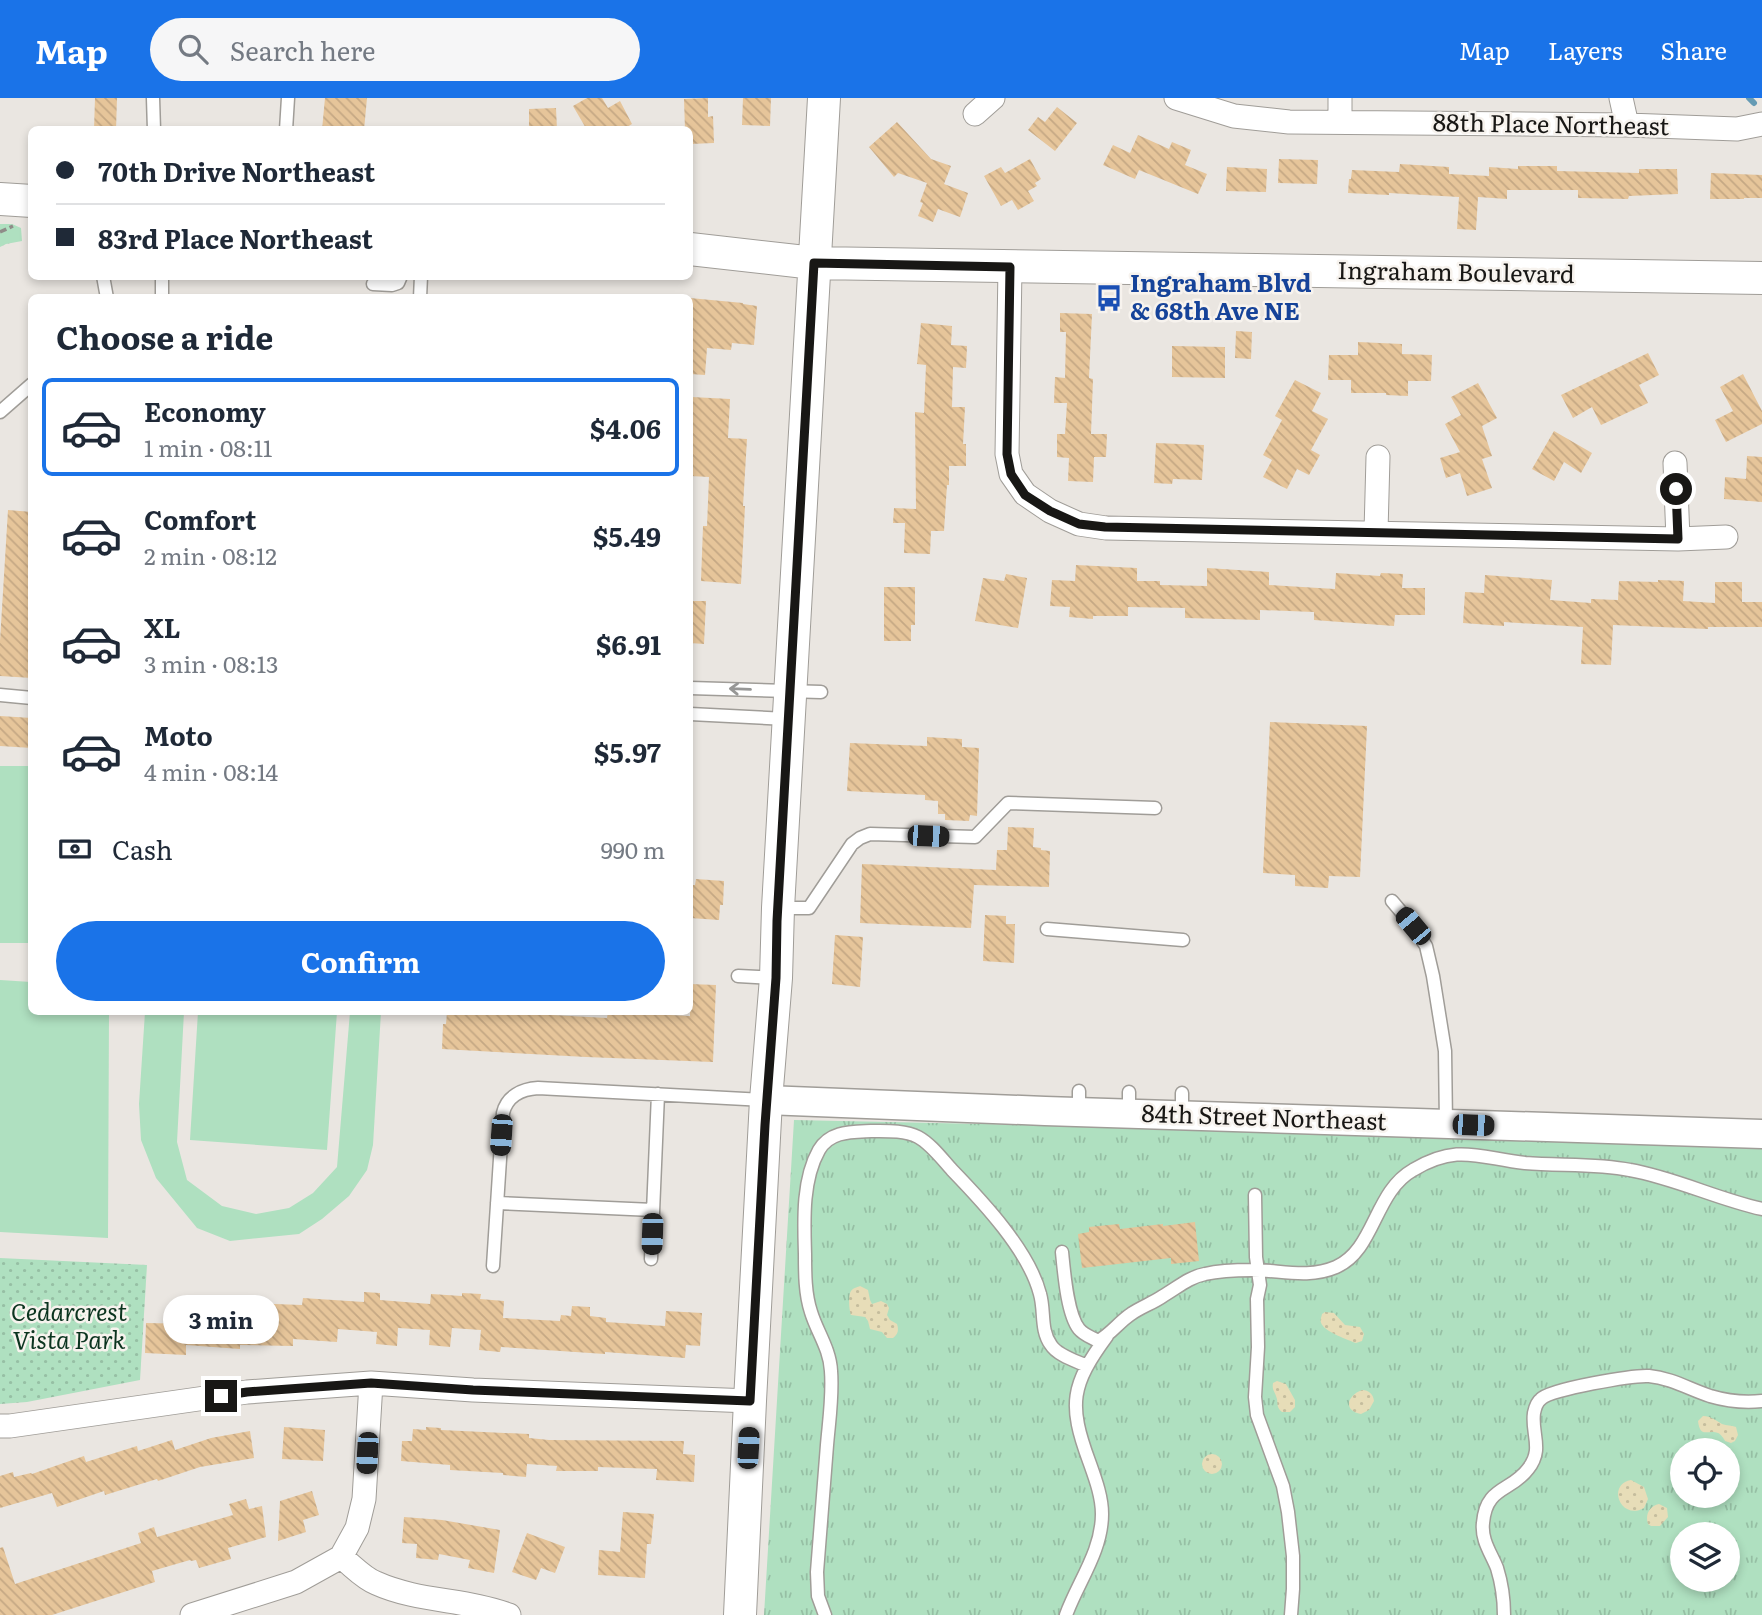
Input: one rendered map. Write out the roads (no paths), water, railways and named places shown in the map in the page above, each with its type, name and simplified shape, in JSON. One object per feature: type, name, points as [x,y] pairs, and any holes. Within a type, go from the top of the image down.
[{"type":"main road","points":[[740,1615],[778,908],[800,701],[814,263],[824,98]]},
{"type":"main road","points":[[0,199],[28,201]]},
{"type":"main road","name":"Ingraham Boulevard","points":[[693,249],[814,263],[1762,278]]},
{"type":"street","points":[[975,114],[993,98]]},
{"type":"street","name":"88th Place Northeast","points":[[1175,98],[1234,116],[1289,122],[1627,125],[1737,129],[1762,124]]},
{"type":"street","points":[[1340,98],[1340,121]]},
{"type":"street","points":[[1621,98],[1627,125]]},
{"type":"street","points":[[1010,267],[1007,454],[1011,474],[1025,495],[1050,511],[1079,524],[1105,527],[1678,539],[1726,537]]},
{"type":"street","points":[[1376,532],[1378,457]]},
{"type":"street","points":[[1675,463],[1678,539]]},
{"type":"street","name":"84th Street Northeast","points":[[766,1100],[1064,1109],[1129,1103],[1182,1104],[1264,1122],[1447,1124],[1762,1134]]},
{"type":"street","points":[[0,1426],[247,1392],[371,1383],[473,1390],[750,1401]]},
{"type":"street","points":[[192,1615],[296,1582],[341,1557],[357,1528],[364,1499],[371,1383]]},
{"type":"street","points":[[341,1557],[374,1583],[509,1615]]},
{"type":"lane","points":[[153,98],[155,126]]},
{"type":"lane","points":[[286,126],[288,98]]},
{"type":"lane","points":[[373,284],[392,285],[399,280]]},
{"type":"lane","points":[[0,412],[28,388]]},
{"type":"lane","points":[[693,688],[800,701]]},
{"type":"lane","points":[[0,695],[28,698]]},
{"type":"lane","points":[[693,714],[800,701]]},
{"type":"lane","points":[[778,908],[809,908],[852,844],[870,834],[975,837],[1008,803],[1155,808]]},
{"type":"lane","points":[[1392,901],[1426,946],[1445,1051],[1447,1124]]},
{"type":"lane","points":[[1047,929],[1183,940]]},
{"type":"lane","points":[[738,976],[776,978]]},
{"type":"lane","points":[[493,1266],[503,1113],[504,1106],[513,1096],[538,1088],[766,1100]]},
{"type":"lane","points":[[651,1259],[658,1094]]},
{"type":"lane","points":[[825,1615],[818,1596],[817,1572],[831,1372],[829,1355],[807,1295],[804,1216],[806,1192],[812,1170],[819,1151],[829,1138],[858,1132],[897,1132],[917,1137],[932,1149],[1001,1224],[1024,1260],[1040,1294],[1046,1337],[1053,1349],[1087,1366]]},
{"type":"lane","points":[[1062,1252],[1067,1293],[1077,1327],[1098,1341],[1131,1314],[1192,1278],[1206,1273],[1258,1270],[1303,1274],[1333,1268],[1346,1262],[1356,1253],[1395,1185],[1409,1171],[1446,1156],[1464,1153],[1521,1163],[1616,1167],[1673,1181],[1762,1209]]},
{"type":"lane","points":[[1255,1195],[1260,1286],[1257,1298],[1255,1397],[1257,1415],[1283,1486],[1288,1512],[1293,1556],[1290,1615]]},
{"type":"lane","points":[[497,1203],[653,1210]]},
{"type":"lane","points":[[1066,1615],[1094,1554],[1101,1527],[1102,1512],[1097,1486],[1075,1413],[1079,1383],[1107,1336]]},
{"type":"lane","points":[[1504,1615],[1501,1581],[1484,1541],[1482,1526],[1485,1510],[1495,1492],[1523,1475],[1535,1458],[1537,1443],[1533,1422],[1534,1409],[1541,1398],[1571,1387],[1643,1376],[1659,1377],[1727,1400],[1762,1401]]},
{"type":"waterway","points":[[1749,98],[1754,103]]},
{"type":"place","name":"Ingraham Blvd & 68th Ave NE","points":[[1109,298]]},
{"type":"park label","name":"Cedarcrest Vista Park","points":[[69,1327]]}]
